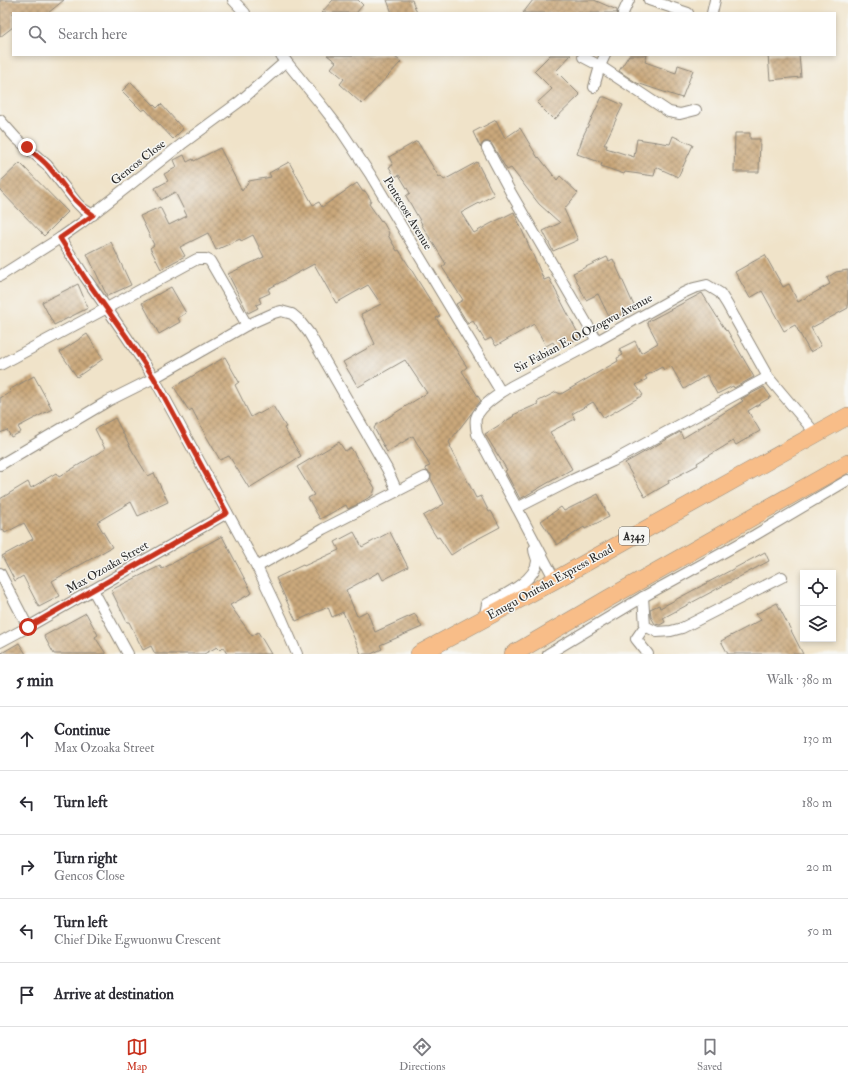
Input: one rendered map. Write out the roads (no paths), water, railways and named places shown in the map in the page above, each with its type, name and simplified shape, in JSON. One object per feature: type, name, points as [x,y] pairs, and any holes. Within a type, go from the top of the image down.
[{"type":"highway","name":"Enugu Onitsha Express Road","points":[[419,654],[556,580],[848,416]]},
{"type":"highway","points":[[513,654],[848,463]]},
{"type":"street","points":[[234,0],[244,12]]},
{"type":"street","points":[[623,12],[629,0]]},
{"type":"street","points":[[649,0],[685,12]]},
{"type":"street","points":[[712,12],[715,0]]},
{"type":"street","points":[[594,87],[605,56]]},
{"type":"street","points":[[583,57],[600,66],[669,112],[680,114],[696,110]]},
{"type":"street","name":"Gencos Close","points":[[0,276],[93,215],[182,144],[240,102],[284,58]]},
{"type":"street","name":"Pentecost Avenue","points":[[284,58],[340,129],[370,174],[501,392]]},
{"type":"street","points":[[0,120],[16,138],[48,165],[77,203],[93,215]]},
{"type":"street","points":[[487,148],[511,193],[597,342]]},
{"type":"street","points":[[60,238],[85,278],[154,378],[257,567],[297,654]]},
{"type":"street","points":[[0,365],[197,258],[206,258],[210,262],[247,326]]},
{"type":"street","name":"Sir Fabian E. O.Ozogwu Avenue","points":[[556,580],[477,434],[475,427],[476,418],[482,409],[501,392],[597,342],[683,293],[694,288],[707,285],[720,293],[768,377],[816,434]]},
{"type":"street","points":[[0,465],[108,401],[154,378],[247,326],[281,311],[292,314],[298,319],[313,340],[387,469],[397,491]]},
{"type":"street","points":[[517,508],[613,461],[768,377]]},
{"type":"street","points":[[257,567],[323,529],[424,477]]},
{"type":"street","points":[[548,654],[643,596],[756,535],[848,480]]},
{"type":"street","name":"Max Ozoaka Street","points":[[0,642],[227,513]]},
{"type":"street","points":[[484,618],[487,604],[515,589],[528,579],[535,569],[537,561],[534,551],[534,540]]},
{"type":"street","points":[[0,573],[28,627]]},
{"type":"street","points":[[645,626],[657,632],[671,631],[682,628],[782,577]]},
{"type":"street","points":[[93,590],[128,654]]},
{"type":"street","points":[[643,596],[645,626],[636,639],[648,654]]}]
